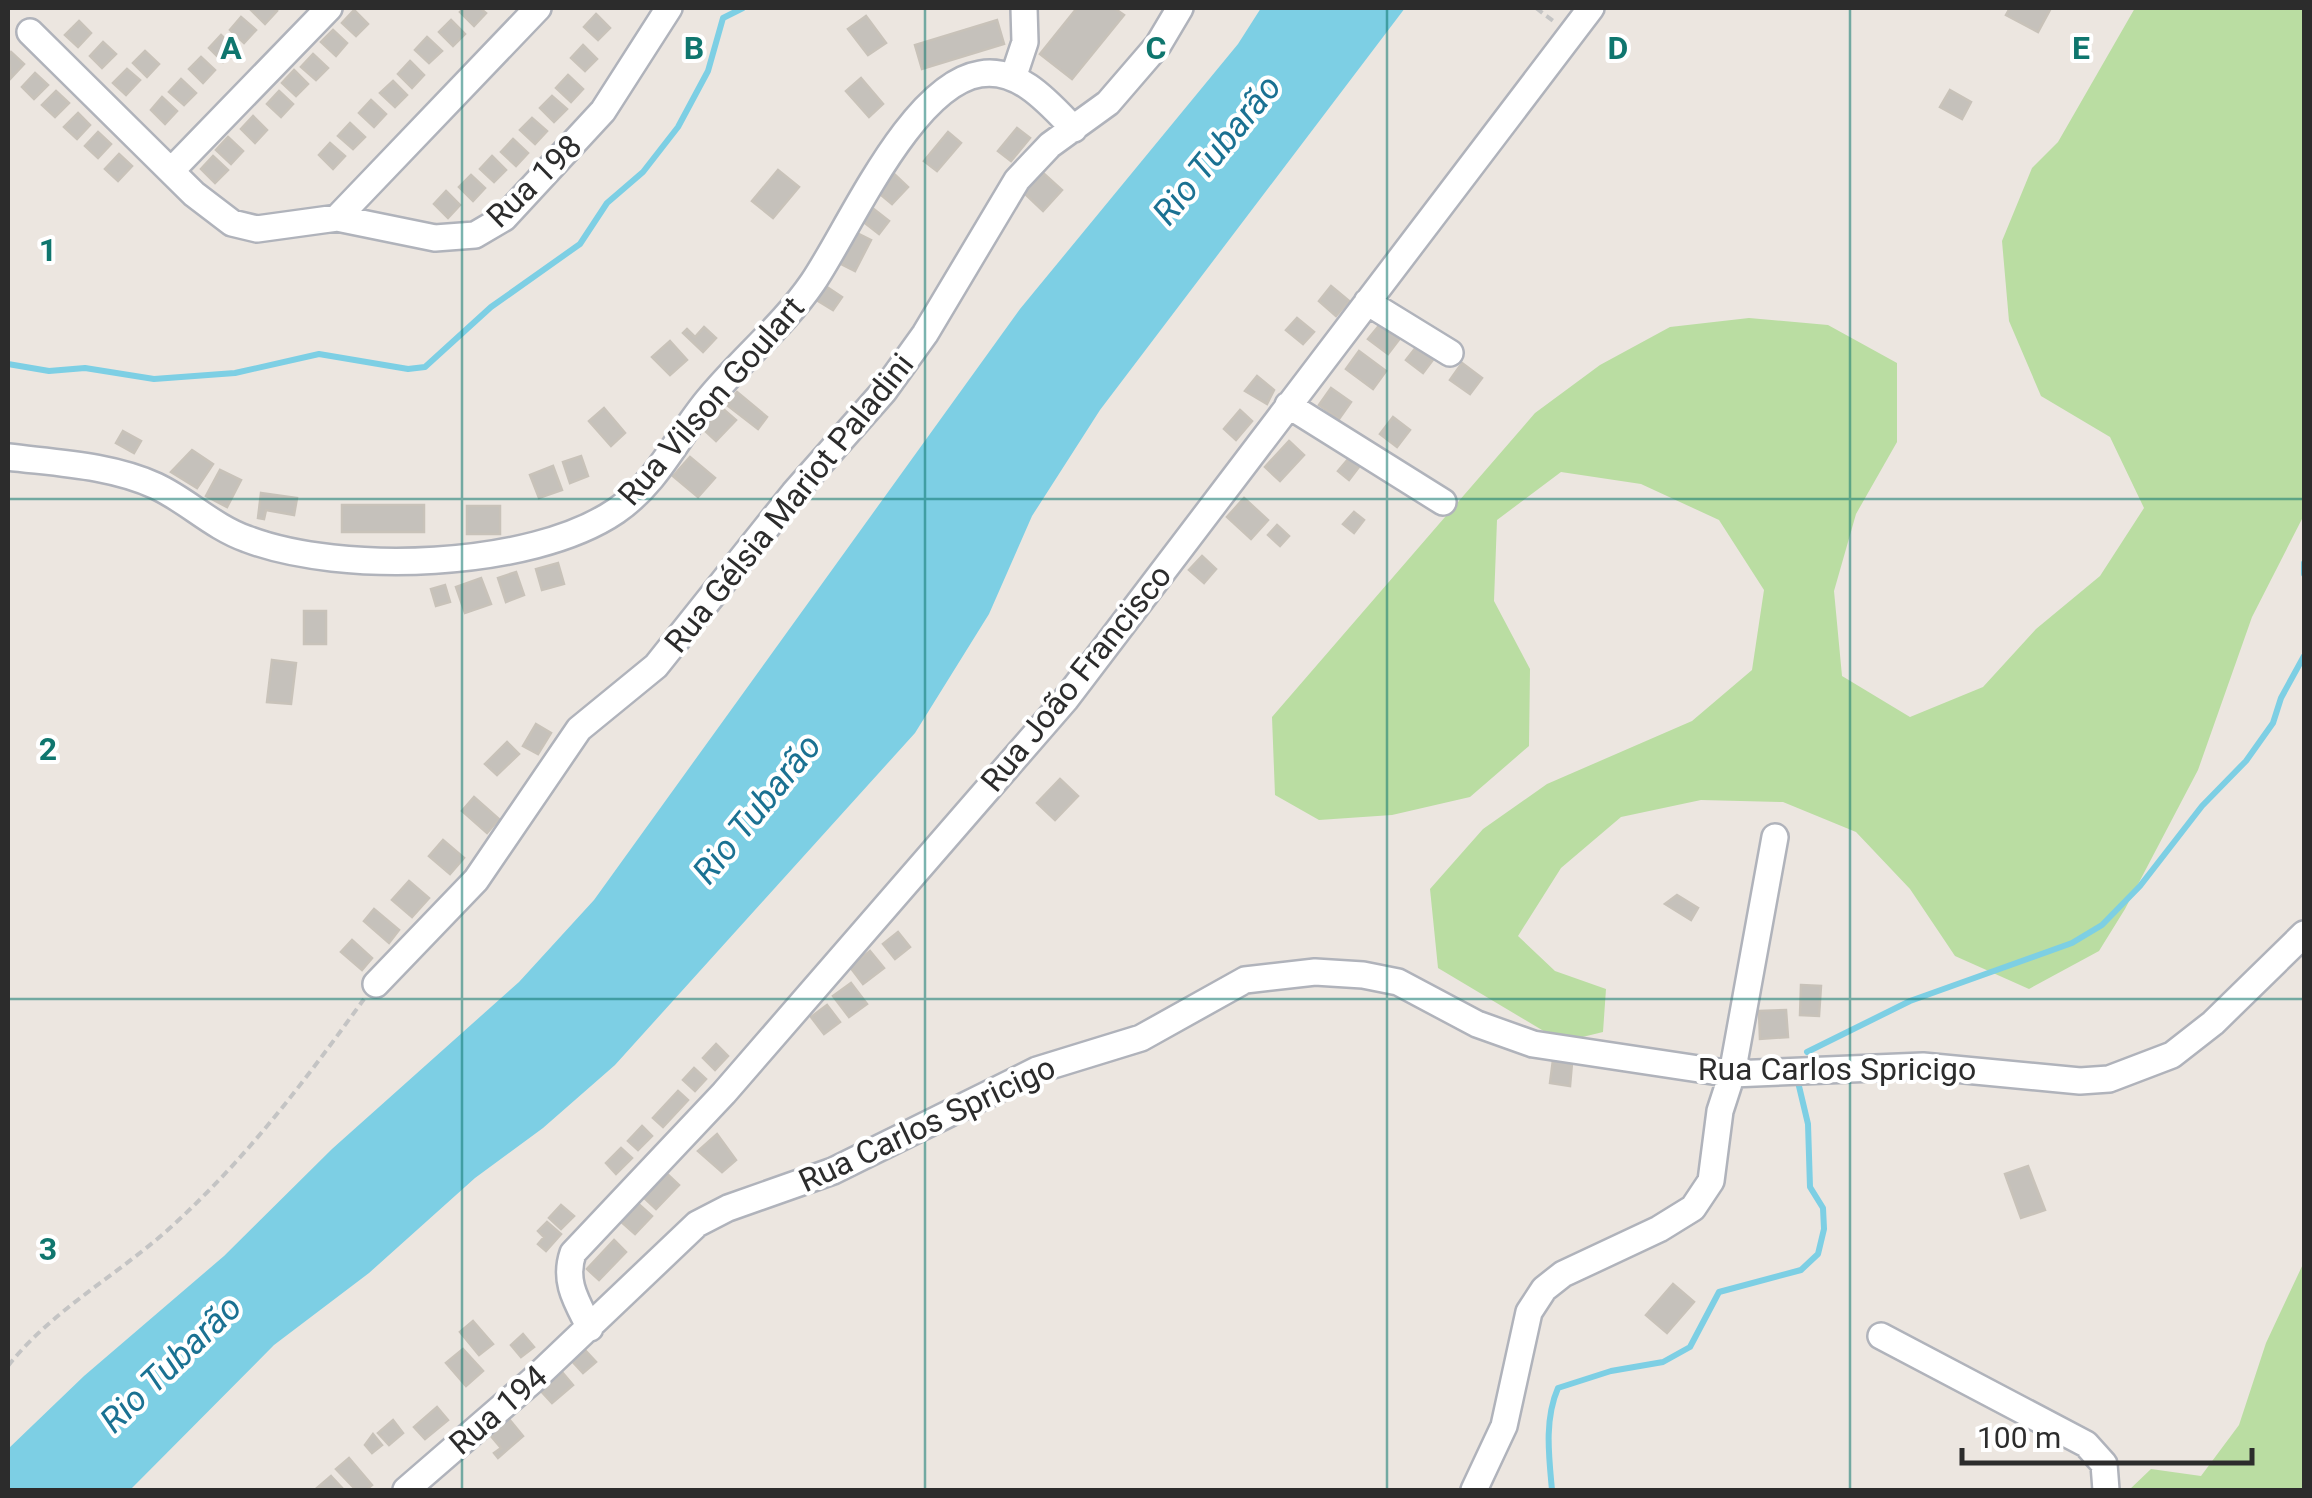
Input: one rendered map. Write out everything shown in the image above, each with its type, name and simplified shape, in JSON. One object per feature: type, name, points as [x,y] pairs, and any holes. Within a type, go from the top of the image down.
[{"type":"street","points":[[171,171],[329,8]]},
{"type":"street","points":[[337,218],[538,8]]},
{"type":"street","name":"Rua 198","points":[[30,32],[222,217],[244,228],[337,218],[435,238],[475,234],[490,228],[538,183],[603,111],[669,8]]},
{"type":"street","points":[[1024,8],[1025,42],[1013,78],[1051,104],[1074,128]]},
{"type":"street","name":"Rua Gélsia Mariot Paladini","points":[[376,984],[476,880],[579,730],[665,656],[794,493],[884,391],[925,334],[1017,180],[1037,157],[1108,103],[1158,44],[1180,8]]},
{"type":"street","name":"Rua João Francisco","points":[[590,1328],[569,1286],[567,1270],[573,1253],[724,1093],[1035,737],[1591,8]]},
{"type":"street","name":"Rua Vilson Goulart","points":[[8,457],[136,477],[246,539],[339,558],[480,554],[591,526],[642,491],[708,400],[800,300],[874,178],[928,107],[964,78],[994,73],[1013,78]]},
{"type":"street","points":[[1366,302],[1450,354]]},
{"type":"street","points":[[1288,405],[1443,502]]},
{"type":"street","points":[[1474,1490],[1504,1426],[1529,1312],[1544,1290],[1564,1274],[1659,1229],[1693,1208],[1710,1182],[1720,1111],[1732,1074],[1774,837]]},
{"type":"street","name":"Rua Carlos Spricigo","points":[[590,1328],[697,1224],[728,1208],[834,1171],[1037,1070],[1142,1038],[1246,980],[1315,972],[1363,975],[1398,982],[1477,1024],[1534,1044],[1732,1074],[1923,1066],[2109,1079],[2172,1055],[2213,1023],[2304,934]]},
{"type":"street","name":"Rua 194","points":[[406,1490],[590,1328]]},
{"type":"street","points":[[1882,1336],[2086,1444],[2104,1464],[2106,1490]]},
{"type":"path","points":[[8,1366],[28,1340],[170,1228],[262,1137],[376,984]]},
{"type":"green space","points":[[2135,8],[2304,8],[2304,515],[2252,617],[2198,770],[2099,951],[2029,989],[1955,956],[1910,889],[1856,832],[1783,802],[1701,800],[1621,817],[1561,868],[1518,936],[1555,971],[1606,989],[1603,1032],[1562,1042],[1438,968],[1430,889],[1483,829],[1547,784],[1692,721],[1752,670],[1764,590],[1719,520],[1641,484],[1561,472],[1497,520],[1494,601],[1530,669],[1529,746],[1470,797],[1392,815],[1319,820],[1275,795],[1272,717],[1535,413],[1600,365],[1670,327],[1749,318],[1828,325],[1897,363],[1897,442],[1856,514],[1834,591],[1842,676],[1910,717],[1983,687],[2036,629],[2100,576],[2144,508],[2110,437],[2041,396],[2009,321],[2002,241],[2032,168],[2058,142]]},
{"type":"green space","points":[[2304,1262],[2304,1490],[2129,1490],[2151,1469],[2201,1476],[2239,1425],[2266,1343]]},
{"type":"water","name":"Rio Tubarão","points":[[1261,8],[1405,8],[1100,410],[1032,516],[989,614],[915,733],[615,1065],[543,1128],[475,1178],[369,1273],[274,1345],[130,1490],[8,1490],[8,1449],[84,1376],[224,1256],[332,1149],[519,982],[594,900],[1020,309],[1238,44]]},
{"type":"building","points":[[253,8],[273,8],[277,11],[265,24]]},
{"type":"building","points":[[464,8],[480,8],[486,13],[474,26],[460,12]]},
{"type":"building","points":[[1077,8],[1114,8],[1124,15],[1072,79],[1040,54]]},
{"type":"building","points":[[2010,8],[2051,8],[2038,32],[2006,15]]},
{"type":"building","points":[[354,10],[368,24],[356,36],[342,23]]},
{"type":"building","points":[[596,14],[610,28],[598,40],[584,27]]},
{"type":"building","points":[[866,16],[886,43],[868,55],[848,29]]},
{"type":"building","points":[[241,17],[256,30],[244,43],[230,30]]},
{"type":"building","points":[[451,20],[465,34],[453,46],[439,32]]},
{"type":"building","points":[[997,20],[1004,44],[922,69],[915,45]]},
{"type":"building","points":[[79,21],[91,33],[78,47],[65,35]]},
{"type":"building","points":[[333,30],[347,43],[336,56],[321,42]]},
{"type":"building","points":[[221,35],[235,49],[223,62],[209,48]]},
{"type":"building","points":[[427,37],[442,51],[429,63],[415,50]]},
{"type":"building","points":[[103,42],[116,54],[102,68],[90,56]]},
{"type":"building","points":[[583,45],[597,59],[585,71],[571,58]]},
{"type":"building","points":[[145,51],[159,64],[147,77],[133,63]]},
{"type":"building","points":[[11,52],[24,64],[11,78],[8,56]]},
{"type":"building","points":[[313,54],[328,68],[316,80],[301,67]]},
{"type":"building","points":[[201,57],[215,70],[203,83],[189,69]]},
{"type":"building","points":[[410,61],[424,75],[412,88],[398,74]]},
{"type":"building","points":[[127,69],[140,80],[126,95],[113,83]]},
{"type":"building","points":[[294,70],[308,84],[296,96],[282,83]]},
{"type":"building","points":[[35,73],[48,85],[34,99],[22,87]]},
{"type":"building","points":[[568,75],[583,89],[571,102],[556,88]]},
{"type":"building","points":[[861,78],[883,104],[869,117],[846,91]]},
{"type":"building","points":[[181,79],[196,93],[184,105],[169,92]]},
{"type":"building","points":[[393,81],[407,95],[395,107],[380,93]]},
{"type":"building","points":[[1950,90],[1971,102],[1962,119],[1940,107]]},
{"type":"building","points":[[56,91],[69,103],[55,117],[42,105]]},
{"type":"building","points":[[279,91],[293,104],[281,117],[267,104]]},
{"type":"building","points":[[552,96],[567,109],[554,122],[540,108]]},
{"type":"building","points":[[162,97],[177,111],[165,124],[151,110]]},
{"type":"building","points":[[371,100],[386,114],[374,127],[359,113]]},
{"type":"building","points":[[78,113],[90,125],[77,139],[64,127]]},
{"type":"building","points":[[253,116],[267,130],[255,143],[241,129]]},
{"type":"building","points":[[532,118],[547,131],[535,144],[520,130]]},
{"type":"building","points":[[350,123],[365,137],[353,149],[338,136]]},
{"type":"building","points":[[1017,128],[1030,138],[1011,161],[998,151]]},
{"type":"building","points":[[98,132],[111,144],[98,158],[85,146]]},
{"type":"building","points":[[948,132],[961,143],[937,171],[924,161]]},
{"type":"building","points":[[228,137],[243,151],[231,164],[216,150]]},
{"type":"building","points":[[513,139],[528,153],[516,166],[501,152]]},
{"type":"building","points":[[330,143],[345,156],[333,169],[319,155]]},
{"type":"building","points":[[119,154],[132,166],[118,181],[105,169]]},
{"type":"building","points":[[213,156],[228,170],[215,183],[201,169]]},
{"type":"building","points":[[492,156],[506,170],[494,182],[480,169]]},
{"type":"building","points":[[778,170],[799,187],[773,218],[752,201]]},
{"type":"building","points":[[892,172],[908,187],[892,204],[875,190]]},
{"type":"building","points":[[1042,172],[1062,190],[1043,211],[1023,192]]},
{"type":"building","points":[[471,175],[485,188],[473,201],[459,187]]},
{"type":"building","points":[[446,191],[460,205],[448,218],[434,204]]},
{"type":"building","points":[[866,203],[889,221],[879,234],[856,216]]},
{"type":"building","points":[[853,231],[871,240],[855,271],[837,262]]},
{"type":"building","points":[[824,285],[842,297],[833,310],[815,299]]},
{"type":"building","points":[[1331,286],[1349,301],[1336,316],[1319,301]]},
{"type":"building","points":[[1297,318],[1314,332],[1303,344],[1286,330]]},
{"type":"building","points":[[1382,322],[1401,337],[1388,354],[1368,339]]},
{"type":"building","points":[[704,327],[716,338],[703,352],[683,333],[687,329],[695,337]]},
{"type":"building","points":[[670,341],[687,360],[670,375],[652,357]]},
{"type":"building","points":[[1421,341],[1438,353],[1423,373],[1406,360]]},
{"type":"building","points":[[1359,351],[1386,371],[1373,389],[1346,369]]},
{"type":"building","points":[[1462,363],[1482,378],[1470,394],[1450,380]]},
{"type":"building","points":[[1257,376],[1274,390],[1267,404],[1245,391]]},
{"type":"building","points":[[1331,388],[1351,402],[1339,419],[1319,405]]},
{"type":"building","points":[[737,392],[767,417],[758,429],[727,405]]},
{"type":"building","points":[[604,408],[625,433],[611,446],[589,421]]},
{"type":"building","points":[[722,408],[736,420],[716,441],[703,429]]},
{"type":"building","points":[[1240,410],[1252,421],[1236,440],[1224,429]]},
{"type":"building","points":[[1393,417],[1410,430],[1397,447],[1380,434]]},
{"type":"building","points":[[123,431],[141,441],[134,453],[116,443]]},
{"type":"building","points":[[1289,441],[1304,455],[1280,481],[1265,467]]},
{"type":"building","points":[[192,450],[213,464],[197,488],[171,472]]},
{"type":"building","points":[[581,456],[588,476],[570,483],[563,462]]},
{"type":"building","points":[[690,457],[715,478],[698,497],[673,476]]},
{"type":"building","points":[[1349,458],[1359,467],[1349,480],[1338,471]]},
{"type":"building","points":[[553,466],[562,490],[539,498],[530,475]]},
{"type":"building","points":[[220,470],[241,480],[227,507],[206,496]]},
{"type":"building","points":[[261,493],[297,498],[294,515],[266,510],[264,519],[258,518]]},
{"type":"building","points":[[1244,498],[1268,520],[1251,539],[1227,517]]},
{"type":"building","points":[[342,505],[424,505],[424,532],[342,532]]},
{"type":"building","points":[[467,506],[500,506],[500,534],[467,534]]},
{"type":"building","points":[[1354,512],[1364,520],[1354,533],[1343,524]]},
{"type":"building","points":[[1277,525],[1289,536],[1280,546],[1268,535]]},
{"type":"building","points":[[1202,556],[1216,569],[1204,583],[1189,570]]},
{"type":"building","points":[[558,563],[564,584],[542,590],[536,569]]},
{"type":"building","points":[[516,572],[524,595],[506,602],[498,578]]},
{"type":"building","points":[[481,578],[491,604],[465,613],[456,587]]},
{"type":"building","points":[[445,585],[450,602],[436,606],[431,589]]},
{"type":"building","points":[[304,611],[326,611],[326,644],[304,644]]},
{"type":"building","points":[[272,660],[296,663],[291,704],[267,702]]},
{"type":"building","points":[[536,724],[551,733],[538,754],[523,746]]},
{"type":"building","points":[[507,742],[519,754],[497,775],[485,764]]},
{"type":"building","points":[[1060,779],[1078,796],[1055,820],[1037,803]]},
{"type":"building","points":[[474,797],[499,819],[487,833],[462,811]]},
{"type":"building","points":[[443,840],[464,858],[450,874],[429,856]]},
{"type":"building","points":[[409,881],[429,898],[412,917],[392,900]]},
{"type":"building","points":[[1677,895],[1698,908],[1691,920],[1665,904]]},
{"type":"building","points":[[374,909],[399,930],[389,943],[364,921]]},
{"type":"building","points":[[898,932],[910,947],[895,959],[883,944]]},
{"type":"building","points":[[352,940],[372,958],[362,970],[341,952]]},
{"type":"building","points":[[870,951],[884,968],[863,984],[850,967]]},
{"type":"building","points":[[851,983],[867,1004],[849,1017],[833,996]]},
{"type":"building","points":[[1801,985],[1821,986],[1819,1016],[1800,1015]]},
{"type":"building","points":[[827,1005],[840,1022],[824,1034],[811,1017]]},
{"type":"building","points":[[1786,1010],[1788,1037],[1760,1039],[1759,1011]]},
{"type":"building","points":[[716,1044],[728,1056],[715,1070],[703,1058]]},
{"type":"building","points":[[1553,1060],[1572,1063],[1570,1086],[1550,1083]]},
{"type":"building","points":[[694,1068],[706,1079],[695,1091],[683,1080]]},
{"type":"building","points":[[678,1091],[688,1100],[663,1127],[653,1118]]},
{"type":"building","points":[[642,1126],[652,1136],[638,1150],[628,1141]]},
{"type":"building","points":[[717,1134],[736,1160],[722,1172],[698,1151]]},
{"type":"building","points":[[621,1148],[632,1158],[616,1174],[606,1163]]},
{"type":"building","points":[[2028,1166],[2045,1210],[2021,1218],[2005,1174]]},
{"type":"building","points":[[664,1171],[679,1185],[656,1209],[641,1195]]},
{"type":"building","points":[[633,1199],[652,1216],[635,1234],[617,1218]]},
{"type":"building","points":[[561,1205],[574,1216],[561,1229],[549,1218]]},
{"type":"building","points":[[547,1222],[561,1234],[546,1251],[538,1244],[544,1237],[538,1231]]},
{"type":"building","points":[[614,1240],[626,1252],[599,1280],[587,1269]]},
{"type":"building","points":[[1673,1284],[1694,1302],[1667,1333],[1646,1315]]},
{"type":"building","points":[[473,1321],[493,1344],[479,1355],[460,1332]]},
{"type":"building","points":[[523,1334],[534,1347],[521,1357],[511,1345]]},
{"type":"building","points":[[463,1349],[483,1371],[466,1386],[446,1363]]},
{"type":"building","points":[[585,1350],[596,1362],[583,1373],[572,1361]]},
{"type":"building","points":[[562,1372],[573,1385],[552,1403],[541,1391]]},
{"type":"building","points":[[437,1407],[448,1420],[425,1439],[414,1427]]},
{"type":"building","points":[[509,1419],[523,1436],[498,1458],[494,1453],[501,1448],[490,1435]]},
{"type":"building","points":[[393,1420],[403,1433],[389,1445],[378,1433]]},
{"type":"building","points":[[373,1434],[382,1445],[372,1453],[365,1445]]},
{"type":"building","points":[[349,1458],[372,1485],[366,1490],[356,1490],[336,1469]]},
{"type":"building","points":[[331,1476],[344,1490],[317,1488]]},
{"type":"waterway","points":[[8,364],[49,371],[85,368],[154,379],[235,373],[319,354],[408,369],[425,367],[491,307],[580,244],[607,203],[643,172],[678,127],[708,71],[723,18],[743,8]]},
{"type":"waterway","points":[[2304,563],[2304,574]]},
{"type":"waterway","points":[[1807,1052],[1910,1001],[2072,943],[2102,925],[2140,886],[2202,806],[2246,761],[2273,723],[2281,698],[2304,656]]},
{"type":"waterway","points":[[1552,1490],[1549,1426],[1558,1388],[1611,1371],[1663,1362],[1690,1347],[1719,1292],[1801,1270],[1818,1254],[1824,1229],[1823,1208],[1810,1187],[1808,1124],[1798,1082]]}]
